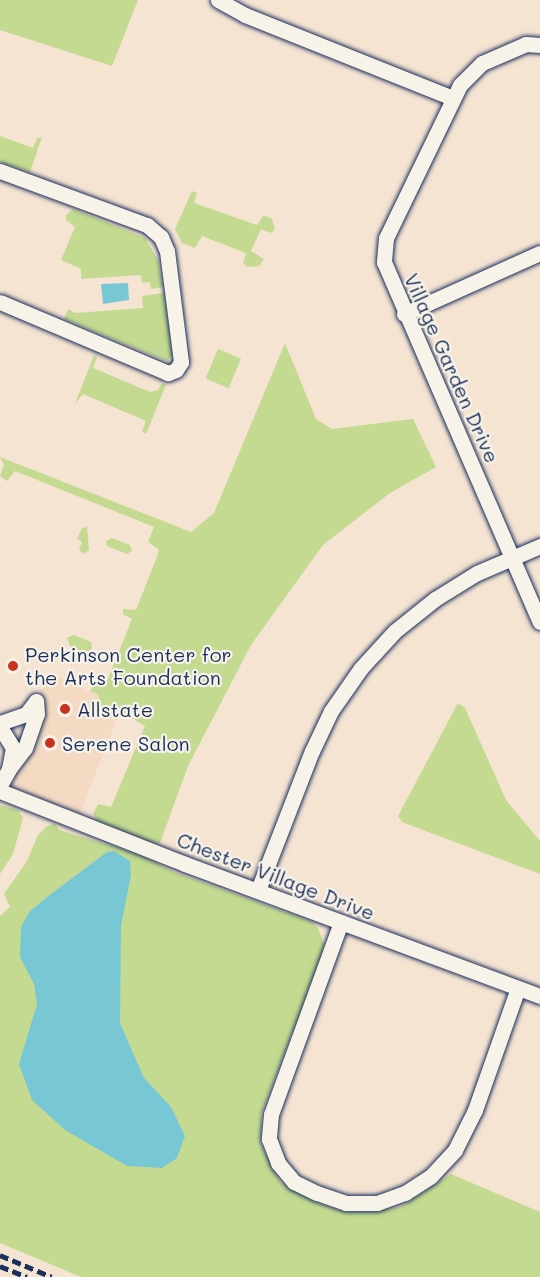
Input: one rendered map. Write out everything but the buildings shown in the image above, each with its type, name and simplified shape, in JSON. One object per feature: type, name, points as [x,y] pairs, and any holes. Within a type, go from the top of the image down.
[{"type":"street","points":[[218,0],[245,15],[452,98]]},
{"type":"street","name":"Village Garden Drive","points":[[540,45],[526,44],[482,63],[452,98],[386,238],[384,262],[404,314],[540,622]]},
{"type":"street","points":[[0,171],[147,225],[156,232],[167,251],[181,362],[176,370],[168,373],[0,302]]},
{"type":"street","points":[[404,314],[540,253]]},
{"type":"street","points":[[258,890],[312,751],[331,711],[361,668],[395,631],[435,599],[512,557],[540,546]]},
{"type":"street","points":[[0,785],[25,748],[37,714],[36,701],[26,714],[0,725],[13,748],[9,769]]},
{"type":"street","name":"Chester Village Drive","points":[[0,790],[540,996]]},
{"type":"street","points":[[341,922],[271,1114],[269,1139],[278,1163],[294,1182],[317,1193],[346,1203],[377,1203],[405,1193],[431,1176],[455,1150],[475,1110],[518,988]]},
{"type":"shaded area","points":[[48,673],[99,695],[114,704],[119,714],[76,823],[0,785]]},
{"type":"green space","points":[[0,0],[138,0],[112,66],[0,30]]},
{"type":"green space","points":[[0,136],[33,148],[37,138],[42,137],[30,172],[0,162]]},
{"type":"green space","points":[[192,191],[197,193],[194,203],[257,225],[264,215],[272,219],[275,229],[271,233],[261,229],[251,251],[264,259],[259,266],[247,267],[243,263],[246,253],[202,236],[195,248],[182,243],[175,229]]},
{"type":"green space","points":[[73,209],[145,238],[158,260],[163,287],[151,289],[150,282],[142,283],[141,275],[81,279],[81,269],[61,260],[75,227],[66,220],[66,215]]},
{"type":"green space","points":[[164,293],[173,354],[167,361],[64,319],[68,309],[76,313],[143,308],[142,296]]},
{"type":"green space","points":[[285,343],[316,419],[332,429],[413,419],[436,467],[390,493],[323,545],[251,645],[188,766],[160,843],[147,842],[98,822],[93,814],[98,804],[111,807],[145,726],[114,707],[109,710],[99,706],[99,695],[90,691],[96,681],[106,684],[132,619],[123,614],[123,609],[136,610],[156,559],[159,550],[148,542],[154,527],[15,471],[7,481],[0,476],[4,465],[0,457],[191,532],[214,513]]},
{"type":"green space","points":[[218,349],[241,359],[229,388],[205,378]]},
{"type":"green space","points":[[94,355],[97,357],[93,368],[150,392],[158,390],[162,383],[166,385],[146,434],[142,431],[146,421],[83,394],[75,404]]},
{"type":"green space","points":[[87,527],[89,550],[83,554],[79,549],[82,542],[77,539],[82,528]]},
{"type":"green space","points":[[112,538],[130,545],[132,551],[127,554],[107,546],[106,541]]},
{"type":"green space","points":[[74,635],[91,642],[92,649],[85,653],[71,648],[67,638]]},
{"type":"green space","points":[[458,703],[465,708],[506,800],[540,841],[540,874],[402,822],[398,816]]},
{"type":"green space","points":[[0,805],[18,810],[23,818],[13,854],[0,874]]},
{"type":"green space","points":[[55,824],[59,830],[139,854],[174,872],[312,922],[318,928],[324,944],[322,955],[261,1114],[261,1145],[280,1182],[320,1204],[346,1212],[372,1212],[400,1207],[451,1174],[540,1212],[540,1277],[81,1277],[0,1243],[0,916],[10,907],[4,894],[27,861],[38,835],[47,826]]},
{"type":"water","points":[[128,283],[129,300],[103,304],[101,284]]},
{"type":"water","points":[[114,851],[130,861],[131,875],[121,926],[120,1023],[144,1078],[171,1107],[185,1136],[177,1158],[162,1168],[127,1166],[65,1130],[32,1100],[19,1064],[37,1004],[34,984],[20,957],[21,927],[30,911],[107,852]]},
{"type":"railway","points":[[0,1255],[52,1277]]},
{"type":"railway","points":[[0,1266],[27,1277]]},
{"type":"place","name":"Perkinson Center for the Arts Foundation","points":[[13,666]]},
{"type":"place","name":"Allstate","points":[[65,709]]},
{"type":"place","name":"Serene Salon","points":[[50,743]]}]
